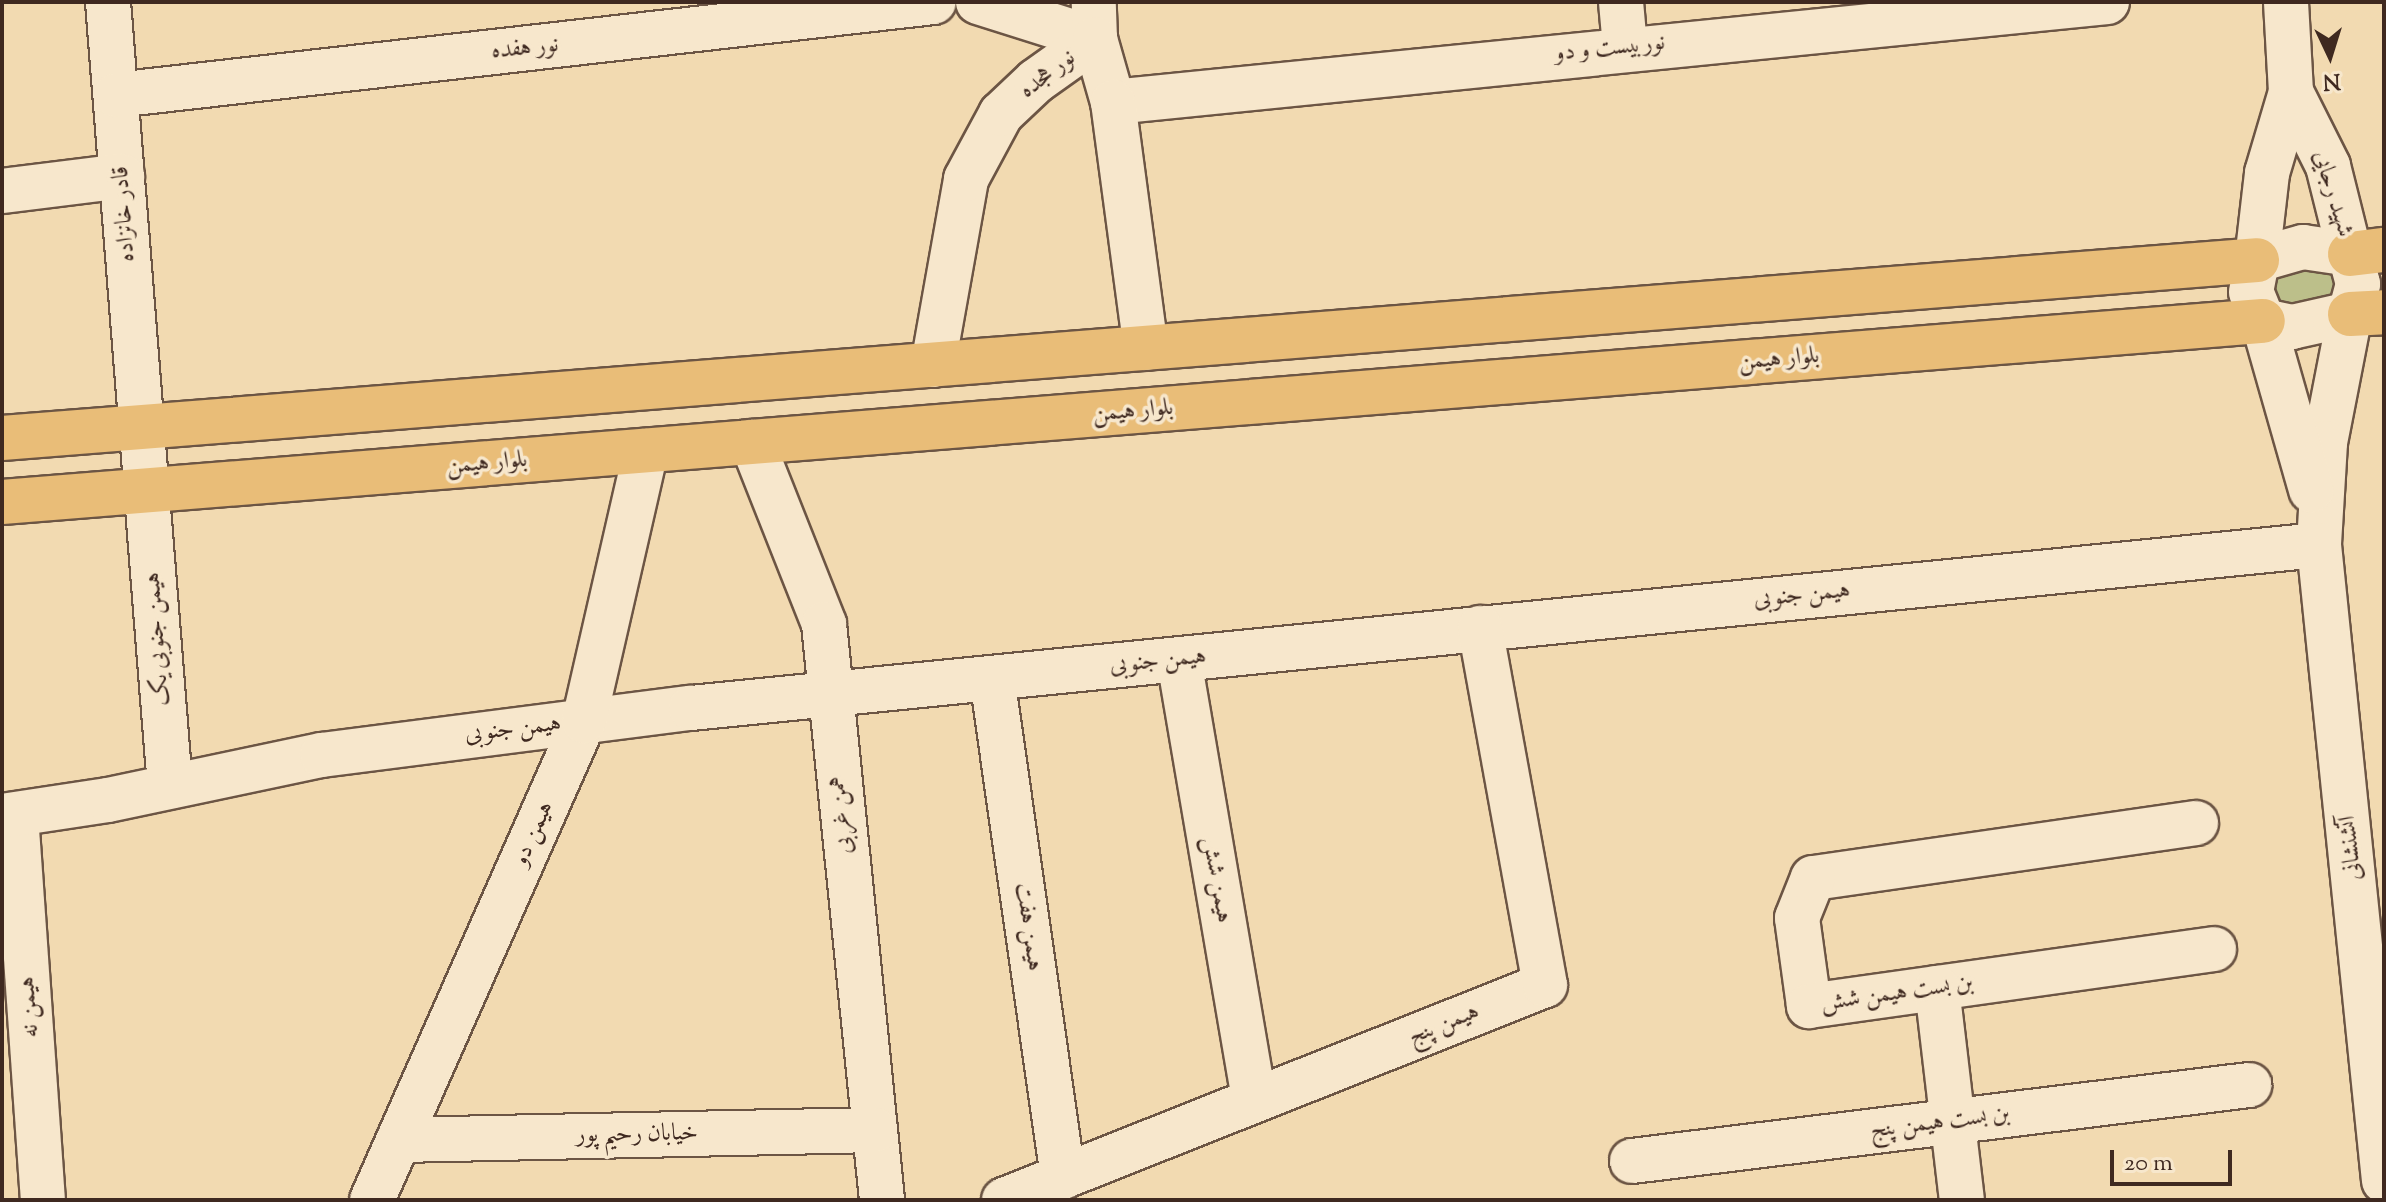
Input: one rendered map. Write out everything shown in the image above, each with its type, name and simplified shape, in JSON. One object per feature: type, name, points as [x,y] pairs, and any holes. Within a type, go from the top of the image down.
[{"type":"main road","points":[[2,438],[2257,260]]},
{"type":"main road","name":"بلوار هیمن","points":[[2,502],[2263,321]]},
{"type":"street","name":"قادر خانزاده","points":[[108,2],[148,491]]},
{"type":"street","name":"نور هفده","points":[[116,95],[934,2]]},
{"type":"street","points":[[978,2],[1094,21]]},
{"type":"street","points":[[1621,2],[1625,47]]},
{"type":"street","name":"نوربیست و دو","points":[[1113,102],[1625,47],[2107,2]]},
{"type":"street","name":"شهید رجایی","points":[[2263,321],[2251,292],[2267,173],[2291,92],[2286,2]]},
{"type":"street","name":"نور هجده","points":[[1094,21],[1113,102],[1146,348]]},
{"type":"street","name":"نور هجده","points":[[933,365],[966,179],[1001,114],[1094,21]]},
{"type":"street","name":"شهید رجایی","points":[[2291,92],[2367,252],[2358,284],[2367,313]]},
{"type":"street","points":[[2,191],[122,176]]},
{"type":"street","points":[[2257,260],[2303,247],[2367,252]]},
{"type":"street","points":[[2263,321],[2292,327],[2367,313]]},
{"type":"street","name":"آتشنشانی","points":[[2319,530],[2331,398],[2367,313]]},
{"type":"street","name":"آتشنشانی","points":[[2263,321],[2319,530],[2372,917],[2384,1181]]},
{"type":"street","name":"همن غربی","points":[[752,442],[824,624],[882,1200]]},
{"type":"street","name":"هیمن دو","points":[[372,1200],[584,721],[646,451]]},
{"type":"street","name":"هیمن جنوبی یک","points":[[148,491],[170,787]]},
{"type":"street","name":"هیمن جنوبی","points":[[9,816],[322,755],[584,721],[1480,628],[2319,530]]},
{"type":"street","name":"هیمن پنج","points":[[1004,1200],[1545,985],[1480,628]]},
{"type":"street","name":"هیمن شش","points":[[1179,660],[1254,1100]]},
{"type":"street","name":"هیمن هفت","points":[[992,678],[1063,1177]]},
{"type":"street","name":"هیمن نه","points":[[9,816],[43,1200]]},
{"type":"street","name":"بن بست هیمن شش","points":[[2196,823],[1813,878],[1797,918],[1809,1006],[2214,949]]},
{"type":"street","points":[[1937,988],[1962,1200]]},
{"type":"street","name":"بن بست هیمن پنج","points":[[1632,1161],[2249,1085]]},
{"type":"street","name":"خیابان رحیم پور","points":[[399,1140],[875,1130]]},
{"type":"green space","points":[[2279,263],[2339,272],[2334,300],[2282,309],[2269,297]]}]
